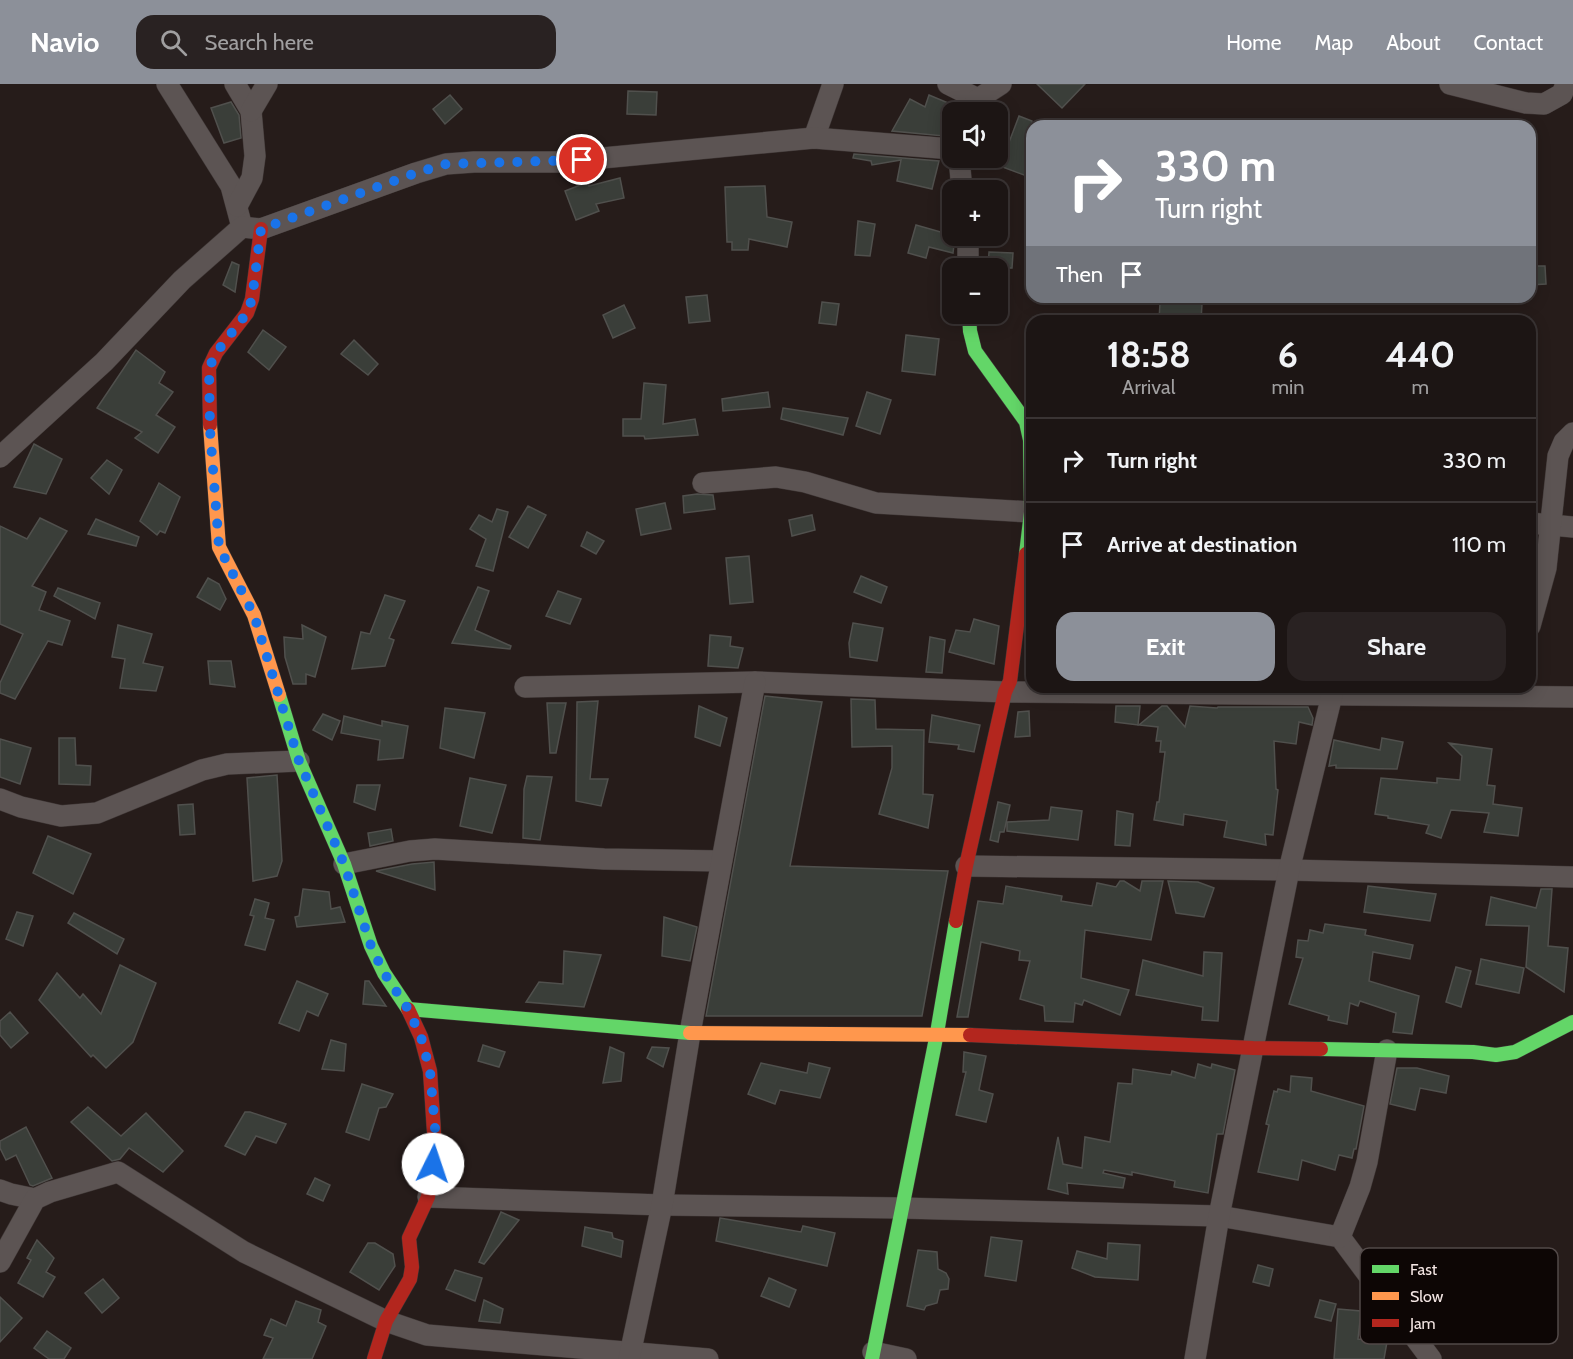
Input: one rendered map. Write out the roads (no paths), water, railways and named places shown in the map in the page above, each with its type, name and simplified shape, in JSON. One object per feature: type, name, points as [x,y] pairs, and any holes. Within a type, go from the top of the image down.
[{"type":"street","points":[[167,84],[231,186],[237,206],[251,228],[252,299],[247,313],[216,353],[209,368],[210,430],[219,547],[254,615],[299,761],[344,864],[371,946],[384,973],[408,1009],[421,1037],[430,1071],[435,1148],[428,1197],[409,1238],[412,1267],[410,1279],[386,1322],[374,1359]]},
{"type":"street","points":[[235,84],[251,111],[255,156],[252,178],[237,206]]},
{"type":"street","points":[[251,111],[267,84]]},
{"type":"street","points":[[814,138],[833,84]]},
{"type":"street","points":[[948,84],[968,102]]},
{"type":"street","points":[[978,102],[1001,84]]},
{"type":"street","points":[[1450,84],[1526,103],[1544,104],[1562,94],[1566,84]]},
{"type":"street","points":[[0,457],[104,362],[182,280],[251,228],[416,173],[446,164],[560,162],[814,138],[942,148]]},
{"type":"street","points":[[970,324],[975,351],[1026,422]]},
{"type":"street","points":[[1536,604],[1546,568],[1540,525],[1558,456],[1564,442],[1573,433]]},
{"type":"street","points":[[703,483],[776,477],[805,482],[876,502],[1026,512]]},
{"type":"street","points":[[1540,525],[1573,527]]},
{"type":"street","points":[[906,1359],[873,1356],[901,1208],[938,1034],[966,866],[1005,692],[1010,681],[1026,553]]},
{"type":"street","points":[[630,1356],[662,1205],[690,1033],[755,682]]},
{"type":"street","points":[[525,687],[755,682],[1026,692]]},
{"type":"street","points":[[1195,1359],[1219,1216],[1289,870],[1332,693]]},
{"type":"street","points":[[1532,693],[1573,697]]},
{"type":"street","points":[[0,799],[21,807],[61,816],[97,813],[202,770],[227,764],[299,761]]},
{"type":"street","points":[[344,864],[410,851],[435,849],[604,859],[721,861]]},
{"type":"street","points":[[966,866],[1289,870],[1573,877]]},
{"type":"street","points":[[408,1009],[690,1033],[938,1034],[1253,1048],[1496,1054],[1515,1052],[1573,1022]]},
{"type":"street","points":[[1340,1237],[1360,1187],[1367,1162],[1387,1050]]},
{"type":"street","points":[[0,1262],[35,1199],[50,1192],[118,1172],[244,1252],[386,1322],[428,1335],[630,1356],[708,1359]]},
{"type":"street","points":[[0,1190],[35,1199]]},
{"type":"street","points":[[428,1197],[662,1205],[1219,1216],[1340,1237],[1360,1264]]},
{"type":"street","points":[[1420,1344],[1431,1359]]}]
